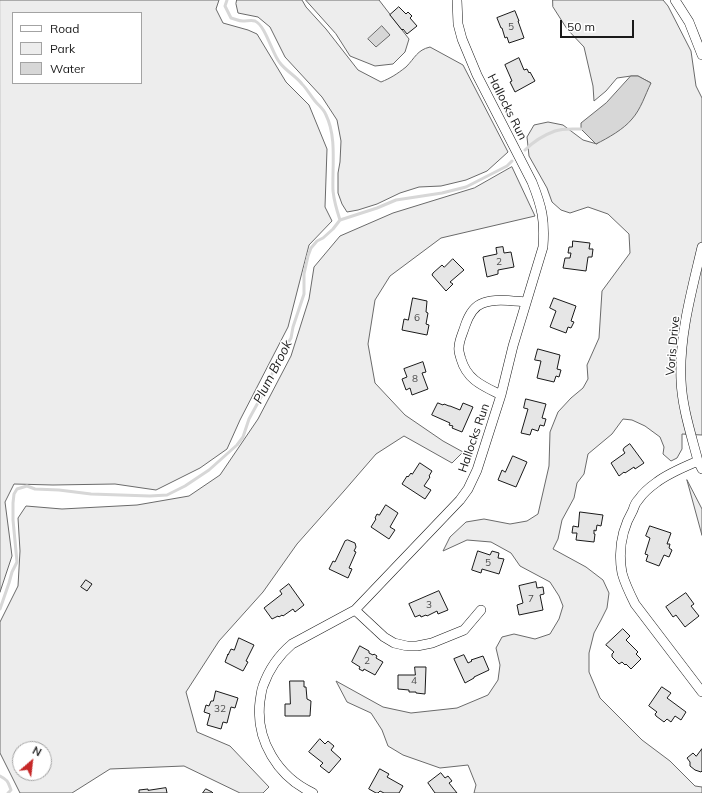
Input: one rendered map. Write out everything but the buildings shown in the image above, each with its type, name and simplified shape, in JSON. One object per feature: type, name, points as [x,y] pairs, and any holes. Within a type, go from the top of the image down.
[{"type":"street","name":"Hallocks Run","points":[[314,793],[296,784],[282,771],[274,761],[268,749],[263,738],[259,720],[262,687],[270,670],[285,650],[292,644],[355,610],[460,500],[468,489],[477,470],[501,395],[513,346],[543,246],[544,219],[539,200],[532,182],[477,75],[462,39],[458,24],[457,0]]},
{"type":"street","points":[[675,0],[689,22],[702,55]]},
{"type":"street","name":"Voris Drive","points":[[700,465],[684,403],[681,380],[682,350],[686,317],[702,247]]},
{"type":"street","points":[[501,395],[478,383],[467,372],[462,365],[458,349],[466,324],[474,310],[482,303],[496,300],[526,302]]},
{"type":"street","points":[[700,465],[674,472],[657,482],[638,500],[628,518],[622,537],[620,560],[625,582],[635,604],[702,692]]},
{"type":"street","points":[[355,610],[384,637],[394,643],[407,646],[432,643],[464,630],[482,610]]},
{"type":"green space","points":[[0,0],[219,0],[216,9],[223,23],[257,34],[286,82],[309,105],[327,149],[325,207],[332,221],[309,245],[288,327],[240,420],[227,449],[200,468],[156,490],[115,484],[14,484],[5,502],[12,556],[0,592]]},
{"type":"green space","points":[[237,0],[302,0],[306,7],[326,29],[358,70],[381,82],[400,72],[419,52],[430,47],[463,65],[508,152],[487,171],[466,180],[441,186],[419,187],[400,193],[377,204],[347,212],[338,193],[341,141],[337,120],[322,97],[285,57],[270,27],[258,17],[238,13],[236,4]]},
{"type":"green space","points":[[306,0],[379,0],[409,39],[405,52],[393,64],[375,66],[350,56],[336,34]]},
{"type":"green space","points":[[553,0],[663,0],[668,6],[691,51],[696,86],[702,98],[702,435],[682,434],[682,449],[677,458],[671,461],[663,454],[664,447],[660,437],[645,426],[632,420],[623,419],[612,434],[588,454],[584,474],[577,483],[574,498],[562,520],[558,539],[553,549],[586,567],[603,580],[609,593],[607,608],[594,633],[589,653],[589,672],[600,698],[642,740],[670,761],[695,786],[702,787],[702,793],[474,793],[476,785],[468,765],[440,768],[403,755],[388,746],[382,730],[371,713],[347,702],[336,681],[383,707],[411,713],[457,708],[488,695],[498,680],[500,665],[496,648],[502,637],[514,634],[535,639],[550,634],[559,619],[563,606],[559,596],[550,582],[520,566],[511,553],[491,542],[467,540],[443,551],[450,537],[466,522],[484,519],[510,524],[527,521],[538,514],[549,466],[550,432],[558,412],[583,388],[588,379],[587,365],[599,338],[602,291],[630,253],[629,234],[608,214],[588,207],[570,213],[561,210],[552,202],[547,188],[529,156],[527,137],[534,125],[548,122],[563,125],[583,140],[597,144],[651,83],[638,76],[617,78],[606,91],[594,101],[593,86],[584,47],[567,29],[553,7]]},
{"type":"green space","points":[[512,167],[535,216],[441,238],[390,276],[375,300],[368,344],[375,383],[405,415],[443,441],[463,452],[452,463],[404,436],[376,454],[297,544],[263,592],[219,641],[186,692],[197,732],[230,746],[269,787],[263,793],[240,793],[184,766],[110,769],[72,793],[20,793],[14,781],[52,781],[52,741],[12,741],[12,777],[0,753],[0,622],[18,586],[20,551],[18,518],[26,506],[62,509],[137,505],[189,496],[220,475],[258,419],[291,356],[309,299],[314,267],[340,236],[393,213],[474,188]]},
{"type":"green space","points":[[687,480],[702,509],[702,535]]},
{"type":"water","points":[[382,26],[390,35],[376,47],[368,39]]},
{"type":"water","points":[[631,76],[638,76],[651,83],[640,106],[629,123],[611,136],[596,144],[581,129],[581,123],[606,103]]},
{"type":"waterway","name":"Plum Brook","points":[[0,609],[12,572],[17,562],[13,520],[14,494],[17,489],[27,486],[35,489],[91,494],[150,496],[167,495],[185,486],[209,470],[237,445],[243,437],[249,419],[266,388],[278,360],[291,338],[304,294],[304,274],[311,248],[317,241],[333,229],[340,220],[333,191],[332,133],[323,109],[300,81],[280,63],[266,34],[259,24],[255,21],[242,21],[231,18],[225,6],[227,0]]},
{"type":"waterway","points":[[525,150],[539,139],[555,131],[565,129],[581,129]]},
{"type":"waterway","points":[[340,220],[396,200],[442,193],[466,187],[507,166],[512,161]]},
{"type":"waterway","name":"Plum Brook","points":[[0,776],[8,783],[11,790],[8,793]]}]
